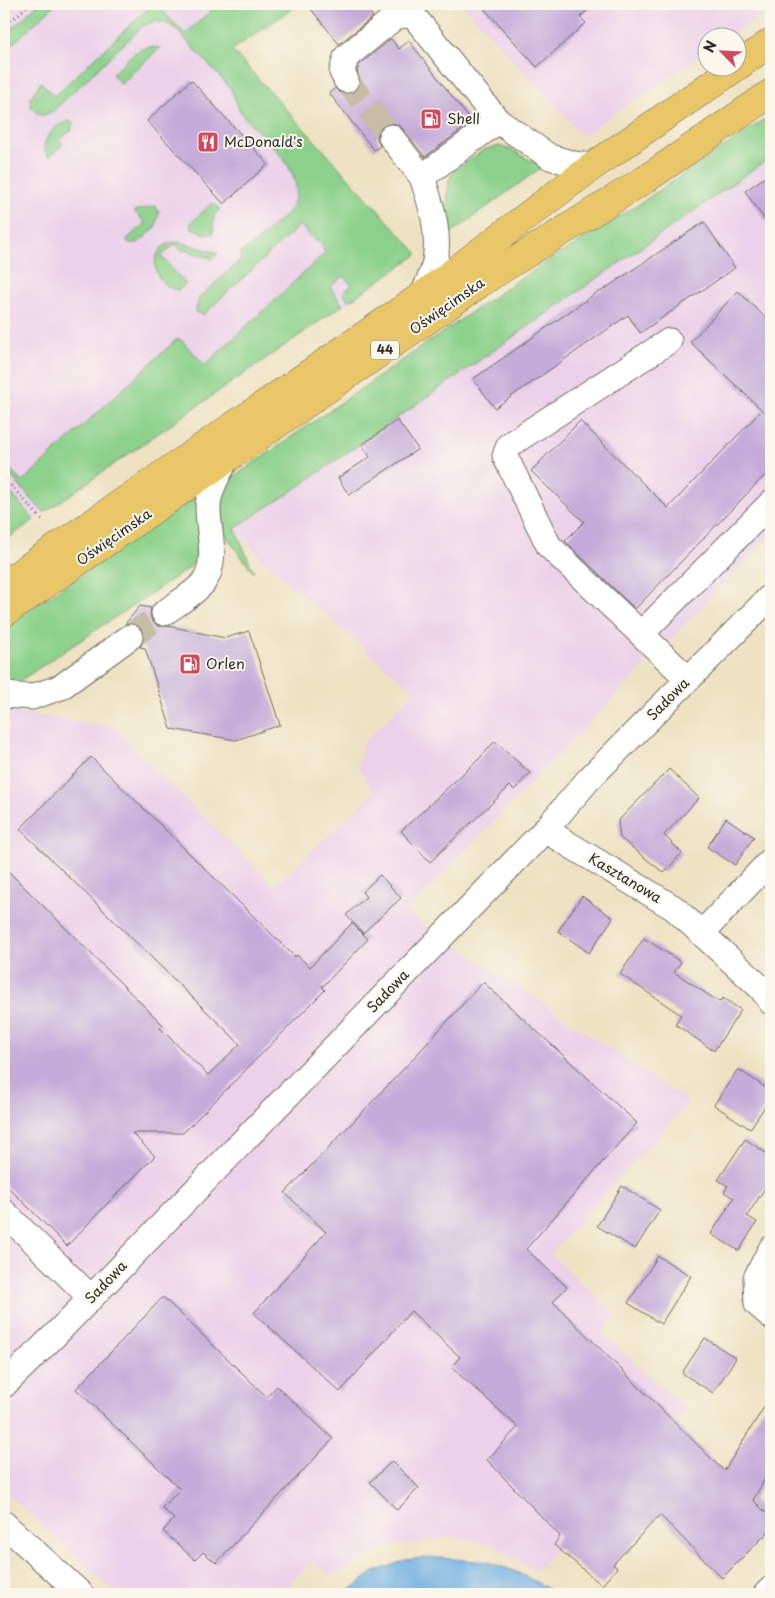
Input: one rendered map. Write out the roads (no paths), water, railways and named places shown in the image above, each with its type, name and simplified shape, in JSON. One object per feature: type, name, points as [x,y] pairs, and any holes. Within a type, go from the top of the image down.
[{"type":"main road","name":"Oświęcimska","points":[[748,58],[771,42]]},
{"type":"main road","name":"Oświęcimska","points":[[4,584],[423,295],[593,166],[720,78]]},
{"type":"main road","name":"Oświęcimska","points":[[4,613],[489,277],[646,179],[771,93]]},
{"type":"street","points":[[346,80],[342,72],[346,57],[395,17],[412,14],[498,120],[550,157],[574,164],[593,166]]},
{"type":"street","points":[[422,177],[498,120]]},
{"type":"street","points":[[391,137],[422,177],[433,212],[436,239],[433,269],[423,295]]},
{"type":"street","points":[[669,341],[509,445],[505,456],[548,546],[688,679]]},
{"type":"street","points":[[164,613],[202,585],[208,575],[212,552],[208,506],[215,482],[227,458]]},
{"type":"street","points":[[641,634],[771,503]]},
{"type":"street","name":"Sadowa","points":[[4,1385],[91,1298],[545,830],[589,779],[771,596]]},
{"type":"street","points":[[4,694],[32,697],[61,687],[130,637]]},
{"type":"street","name":"Kasztanowa","points":[[545,830],[674,908],[762,988],[771,1002]]},
{"type":"street","points":[[702,933],[771,860]]},
{"type":"street","points":[[4,1212],[91,1298]]},
{"type":"street","points":[[771,1249],[756,1278],[757,1304],[771,1316]]},
{"type":"street","points":[[4,1524],[81,1594]]},
{"type":"street","points":[[766,1594],[771,1589]]},
{"type":"water","points":[[430,1557],[489,1562],[517,1572],[551,1590],[554,1594],[345,1594],[372,1573],[405,1560]]},
{"type":"tunnel","points":[[346,80],[391,137]]},
{"type":"tunnel","points":[[130,637],[164,613]]},
{"type":"place","name":"Shell","points":[[431,119]]},
{"type":"place","name":"McDonald's","points":[[208,142]]},
{"type":"place","name":"Orlen","points":[[190,664]]}]
